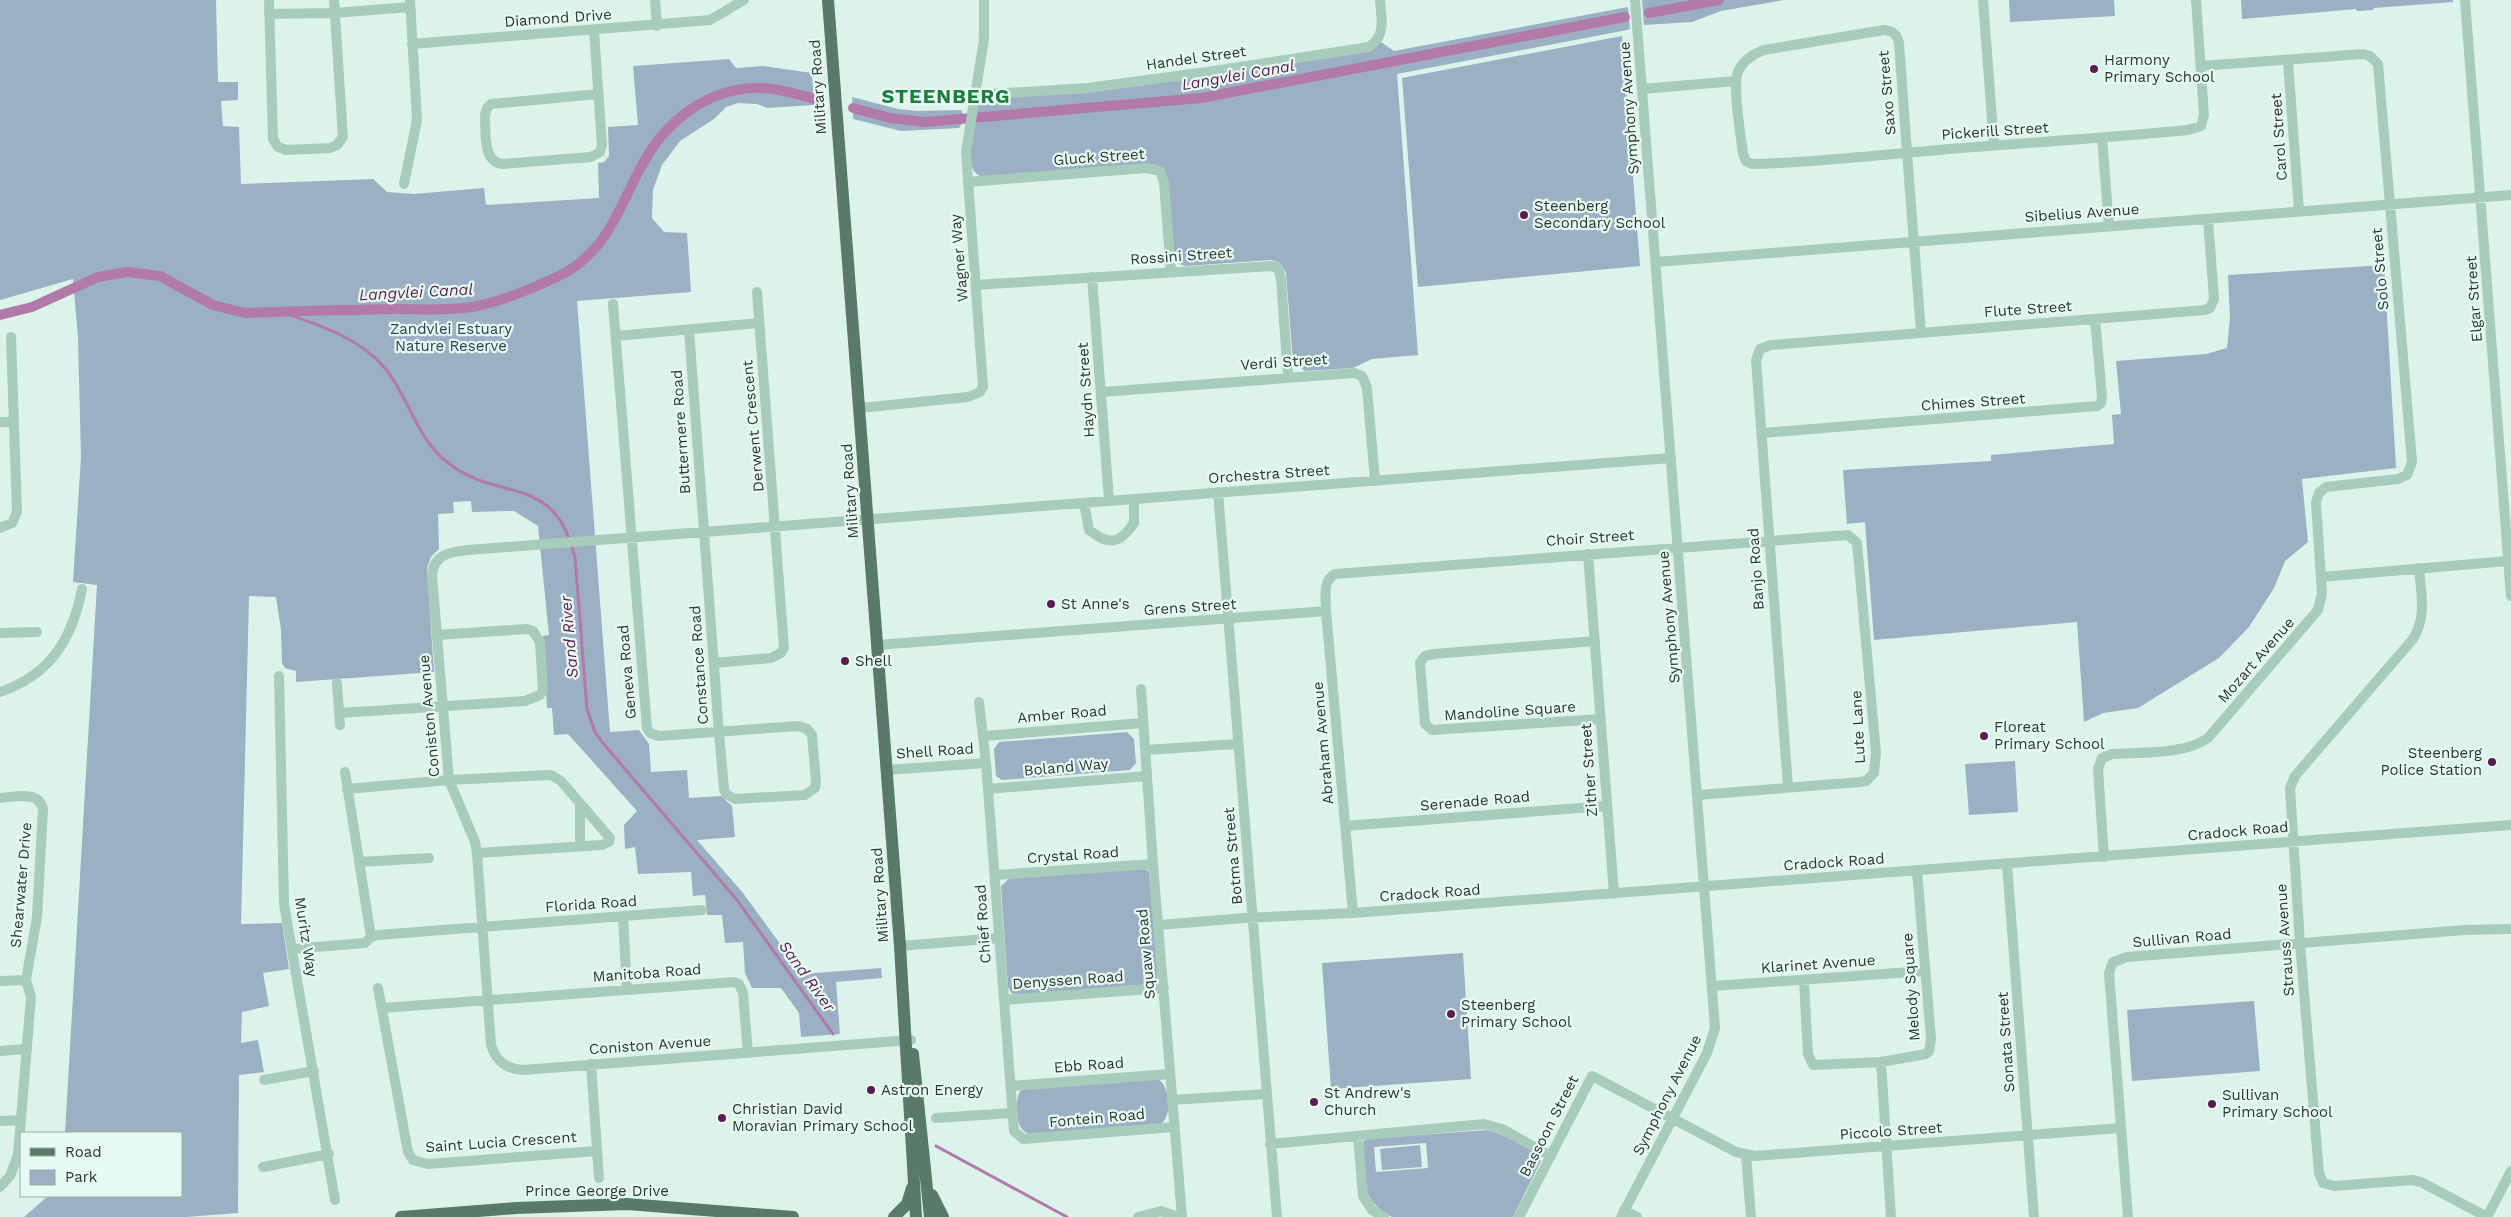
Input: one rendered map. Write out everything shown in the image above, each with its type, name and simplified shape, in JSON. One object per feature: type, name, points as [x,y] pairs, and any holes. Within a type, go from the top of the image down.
[{"type":"main road","name":"Military Road","points":[[828,0],[908,1041],[916,1217]]},
{"type":"main road","name":"Military Road","points":[[908,1041],[927,1178],[930,1217]]},
{"type":"main road","points":[[927,1178],[935,1205],[943,1217]]},
{"type":"main road","points":[[894,1217],[907,1204],[914,1182]]},
{"type":"main road","name":"Prince George Drive","points":[[401,1217],[516,1208],[627,1204],[793,1217]]},
{"type":"street","points":[[269,0],[273,139],[278,147],[286,150],[330,148],[337,145],[343,137],[334,0]]},
{"type":"street","points":[[655,0],[657,26]]},
{"type":"street","name":"Diamond Drive","points":[[412,44],[657,26],[710,20],[744,0]]},
{"type":"street","name":"Wagner Way","points":[[860,408],[968,398],[980,392],[984,380],[966,152],[985,27],[984,0]]},
{"type":"street","name":"Handel Street","points":[[974,95],[1097,87],[1369,47],[1382,34],[1380,0]]},
{"type":"street","points":[[1983,0],[1994,145]]},
{"type":"street","name":"Pickerill Street","points":[[1736,81],[1743,154],[1746,161],[1752,164],[2188,130],[2201,126],[2204,115],[2196,0]]},
{"type":"street","name":"Elgar Street","points":[[2465,0],[2511,596]]},
{"type":"street","name":"Symphony Avenue","points":[[1635,3],[1713,986],[1714,1035],[1707,1053],[1623,1214],[1638,1217]]},
{"type":"street","points":[[269,14],[334,13],[410,4],[416,120],[404,184]]},
{"type":"street","name":"Saxo Street","points":[[1736,81],[1738,73],[1749,58],[1764,50],[1884,30],[1892,31],[1897,36],[1921,332]]},
{"type":"street","points":[[594,31],[602,145],[597,154],[502,164],[494,162],[490,156],[485,115],[487,108],[491,104],[598,94]]},
{"type":"street","name":"Solo Street","points":[[2201,66],[2363,54],[2375,59],[2380,69],[2411,470],[2407,475],[2398,480],[2326,488],[2319,492],[2316,502],[2321,577]]},
{"type":"street","name":"Carol Street","points":[[2288,61],[2299,211]]},
{"type":"street","points":[[1642,89],[1736,81]]},
{"type":"street","points":[[2102,138],[2108,226]]},
{"type":"street","name":"Gluck Street","points":[[968,182],[1146,168],[1160,171],[1164,183],[1171,272]]},
{"type":"street","name":"Sibelius Avenue","points":[[1656,262],[2511,195]]},
{"type":"street","name":"Flute Street","points":[[1760,349],[1771,345],[1921,332],[2200,311],[2210,308],[2214,299],[2208,219]]},
{"type":"street","name":"Rossini Street","points":[[976,285],[1265,265],[1278,268],[1281,278],[1288,376]]},
{"type":"street","name":"Haydn Street","points":[[1092,277],[1109,500]]},
{"type":"street","name":"Derwent Crescent","points":[[714,663],[771,658],[781,653],[784,648],[758,292]]},
{"type":"street","points":[[613,304],[631,538]]},
{"type":"street","name":"Chimes Street","points":[[1762,433],[2097,406],[2101,403],[2102,396],[2095,319]]},
{"type":"street","points":[[616,336],[759,323]]},
{"type":"street","name":"Buttermere Road","points":[[688,330],[704,532]]},
{"type":"street","points":[[0,528],[12,523],[18,512],[11,337]]},
{"type":"street","name":"Banjo Road","points":[[1760,349],[1756,360],[1788,787]]},
{"type":"street","name":"Verdi Street","points":[[1102,392],[1346,372],[1362,376],[1367,388],[1375,481]]},
{"type":"street","points":[[0,422],[14,422]]},
{"type":"street","name":"Orchestra Street","points":[[868,520],[1671,458]]},
{"type":"street","name":"Botma Street","points":[[1218,492],[1254,918],[1265,1094],[1277,1217]]},
{"type":"street","points":[[1084,503],[1089,530],[1102,540],[1117,540],[1122,538],[1134,522],[1134,499]]},
{"type":"street","name":"Coniston Avenue","points":[[868,520],[455,551],[442,556],[435,563],[432,575],[449,780],[475,842],[477,853],[491,1045],[496,1058],[506,1066],[523,1070],[908,1041]]},
{"type":"street","name":"Constance Road","points":[[704,532],[719,733],[726,794],[735,799],[742,800],[810,793],[815,788],[812,735],[807,729],[798,726],[719,733]]},
{"type":"street","name":"Choir Street","points":[[1335,574],[1848,534]]},
{"type":"street","name":"Lute Lane","points":[[1698,794],[1860,782],[1866,780],[1874,773],[1876,753],[1857,543],[1848,534]]},
{"type":"street","name":"Geneva Road","points":[[631,538],[647,728],[650,733],[659,736],[719,733]]},
{"type":"street","name":"Zither Street","points":[[1588,554],[1614,894]]},
{"type":"street","points":[[2321,577],[2508,561]]},
{"type":"street","name":"Strauss Avenue","points":[[2419,568],[2423,617],[2420,628],[2413,639],[2295,776],[2290,795],[2300,943],[2321,1181],[2334,1186],[2417,1181],[2487,1217]]},
{"type":"street","name":"Abraham Avenue","points":[[1335,574],[1330,577],[1326,587],[1326,611],[1352,913]]},
{"type":"street","name":"Mozart Avenue","points":[[2104,857],[2098,769],[2102,758],[2112,754],[2186,749],[2208,738],[2314,616],[2322,594],[2321,577]]},
{"type":"street","points":[[0,692],[32,677],[50,662],[65,642],[77,616],[82,589]]},
{"type":"street","name":"Grens Street","points":[[877,645],[1228,620],[1326,611]]},
{"type":"street","points":[[339,713],[443,708],[525,701],[538,698],[543,690],[540,642],[537,634],[527,629],[437,634]]},
{"type":"street","points":[[0,633],[37,632]]},
{"type":"street","name":"Mandoline Square","points":[[1595,641],[1434,654],[1421,659],[1420,672],[1425,724],[1432,730],[1600,719]]},
{"type":"street","name":"Muritz Way","points":[[279,676],[283,890],[329,1154],[335,1200]]},
{"type":"street","points":[[337,683],[340,725]]},
{"type":"street","name":"Squaw Road","points":[[1141,689],[1180,1217]]},
{"type":"street","name":"Chief Road","points":[[979,702],[984,736],[1014,1132],[1023,1139]]},
{"type":"street","name":"Amber Road","points":[[984,736],[1143,723]]},
{"type":"street","points":[[1146,750],[1238,744]]},
{"type":"street","name":"Shell Road","points":[[887,770],[986,763]]},
{"type":"street","points":[[344,772],[371,937]]},
{"type":"street","points":[[347,790],[449,780],[551,775],[561,781],[607,833],[610,839],[606,844],[477,853]]},
{"type":"street","name":"Boland Way","points":[[988,789],[1147,776]]},
{"type":"street","name":"Shearwater Drive","points":[[0,798],[32,796],[42,806],[37,917],[26,980],[32,996],[18,1156],[10,1176],[0,1186]]},
{"type":"street","points":[[580,803],[580,846]]},
{"type":"street","name":"Serenade Road","points":[[1345,826],[1606,806]]},
{"type":"street","name":"Cradock Road","points":[[1159,925],[1614,894],[2511,825]]},
{"type":"street","points":[[359,862],[428,858]]},
{"type":"street","name":"Crystal Road","points":[[995,875],[1153,864]]},
{"type":"street","name":"Sonata Street","points":[[2007,864],[2034,1217]]},
{"type":"street","name":"Melody Square","points":[[1804,980],[1808,1050],[1811,1063],[1821,1066],[1881,1062],[1916,1058],[1926,1054],[1929,1050],[1931,1039],[1917,870]]},
{"type":"street","name":"Florida Road","points":[[292,949],[365,943],[371,937],[702,910]]},
{"type":"street","points":[[623,917],[627,989]]},
{"type":"street","name":"Sullivan Road","points":[[2128,1217],[2109,973],[2113,962],[2127,957],[2511,929]]},
{"type":"street","points":[[900,946],[999,938]]},
{"type":"street","name":"Klarinet Avenue","points":[[1713,986],[1925,971]]},
{"type":"street","points":[[0,981],[26,980]]},
{"type":"street","name":"Manitoba Road","points":[[488,999],[729,982],[739,984],[743,993],[748,1053]]},
{"type":"street","name":"Saint Lucia Crescent","points":[[378,988],[408,1152],[413,1160],[428,1164],[597,1151]]},
{"type":"street","name":"Denyssen Road","points":[[1004,1000],[1164,988]]},
{"type":"street","points":[[382,1008],[488,999]]},
{"type":"street","points":[[0,1051],[27,1049]]},
{"type":"street","points":[[1881,1062],[1891,1217]]},
{"type":"street","name":"Saint Lucia Crescent","points":[[591,1064],[599,1178]]},
{"type":"street","points":[[264,1080],[314,1071]]},
{"type":"street","name":"Ebb Road","points":[[1011,1086],[1170,1074]]},
{"type":"street","name":"Bassoon Street","points":[[1519,1217],[1592,1076],[1673,1117]]},
{"type":"street","points":[[1172,1100],[1265,1094]]},
{"type":"street","points":[[936,1118],[1013,1113]]},
{"type":"street","points":[[1673,1117],[1746,1156],[1751,1217]]},
{"type":"street","points":[[0,1121],[21,1120]]},
{"type":"street","points":[[1270,1144],[1484,1124],[1502,1130],[1552,1156]]},
{"type":"street","name":"Fontein Road","points":[[1023,1139],[1174,1127]]},
{"type":"street","name":"Piccolo Street","points":[[1746,1156],[2121,1128]]},
{"type":"street","points":[[1358,1136],[1363,1196],[1372,1210],[1384,1217]]},
{"type":"street","points":[[263,1167],[329,1154]]},
{"type":"street","points":[[2487,1217],[2511,1171]]},
{"type":"street","points":[[1138,1217],[1162,1212],[1180,1217]]},
{"type":"green space","name":"Zandvlei Estuary Nature Reserve","points":[[0,0],[216,0],[218,82],[238,82],[238,100],[221,101],[223,126],[239,127],[241,184],[373,179],[387,192],[414,194],[484,188],[486,205],[599,198],[598,163],[604,162],[609,156],[608,127],[638,125],[633,66],[729,59],[736,68],[763,66],[812,73],[814,105],[767,108],[757,104],[738,103],[726,107],[714,119],[680,141],[662,165],[653,190],[652,218],[664,232],[687,233],[691,292],[577,301],[610,732],[639,730],[649,744],[651,772],[687,770],[689,798],[721,796],[732,806],[735,837],[697,840],[743,893],[802,974],[881,968],[882,978],[836,982],[840,1034],[801,1037],[799,1013],[781,988],[752,988],[745,973],[743,942],[725,943],[722,915],[707,915],[705,895],[693,896],[691,872],[638,874],[635,847],[625,849],[624,825],[637,811],[568,734],[554,735],[552,708],[547,708],[543,636],[549,635],[538,526],[514,511],[472,512],[471,501],[453,502],[454,513],[438,514],[439,549],[431,557],[427,568],[434,672],[296,682],[296,671],[285,668],[282,663],[281,630],[276,597],[249,596],[241,924],[282,923],[289,969],[263,973],[269,1006],[242,1012],[241,1043],[258,1040],[264,1072],[239,1075],[238,1213],[186,1217],[24,1217],[47,1197],[182,1197],[182,1132],[65,1132],[97,585],[73,582],[81,457],[78,338],[73,279],[0,300]]},
{"type":"green space","points":[[1642,0],[1784,0],[1721,11],[1692,22],[1644,25]]},
{"type":"green space","points":[[2009,0],[2114,0],[2115,16],[2010,22]]},
{"type":"green space","points":[[2241,0],[2453,0],[2453,2],[2374,8],[2373,10],[2357,11],[2356,9],[2242,19]]},
{"type":"green space","points":[[1628,7],[1630,29],[1627,30],[1397,74],[1418,355],[1372,359],[1353,368],[1305,371],[1293,361],[1286,273],[1280,263],[1271,260],[1186,266],[1179,264],[1174,256],[1162,169],[1152,164],[985,177],[977,174],[972,167],[970,146],[978,103],[982,99],[1096,90],[1381,42],[1394,51]]},
{"type":"green space","points":[[1622,36],[1640,266],[1418,287],[1402,78]]},
{"type":"green space","points":[[852,97],[898,109],[917,111],[961,110],[963,114],[962,124],[959,128],[901,131],[853,119]]},
{"type":"green space","points":[[2384,265],[2396,468],[2302,479],[2308,542],[2285,561],[2274,588],[2249,627],[2219,658],[2138,708],[2103,713],[2084,722],[2077,622],[1874,640],[1865,522],[1847,524],[1843,470],[1991,461],[1991,455],[2114,444],[2112,415],[2121,414],[2116,361],[2206,354],[2227,348],[2230,318],[2228,275]]},
{"type":"green space","points":[[1127,732],[1134,739],[1136,763],[1130,770],[1002,780],[996,776],[994,749],[999,742]]},
{"type":"green space","points":[[2015,761],[2018,812],[1969,815],[1965,764]]},
{"type":"green space","points":[[1142,868],[1151,875],[1159,975],[1156,982],[1151,984],[1017,995],[1011,993],[1008,987],[1001,886],[1010,878]]},
{"type":"green space","points":[[1463,953],[1471,1079],[1331,1089],[1322,963]]},
{"type":"green space","points":[[2254,1001],[2260,1071],[2132,1081],[2127,1010]]},
{"type":"green space","points":[[1157,1079],[1165,1087],[1168,1101],[1167,1115],[1160,1124],[1029,1134],[1024,1131],[1018,1122],[1018,1096],[1020,1091],[1028,1088]]},
{"type":"green space","points":[[1487,1130],[1500,1134],[1526,1147],[1538,1156],[1541,1161],[1513,1217],[1392,1217],[1381,1210],[1369,1195],[1365,1177],[1363,1144],[1365,1139]],"holes":[[[1426,1143],[1428,1168],[1376,1172],[1374,1147]]]},
{"type":"green space","points":[[1420,1145],[1422,1167],[1382,1170],[1380,1149]]},
{"type":"waterway","name":"Langvlei Canal","points":[[1649,13],[1719,0]]},
{"type":"waterway","name":"Langvlei Canal","points":[[853,108],[890,118],[925,122],[1201,98],[1625,17]]},
{"type":"waterway","name":"Langvlei Canal","points":[[0,315],[32,307],[98,277],[127,272],[160,276],[213,305],[245,313],[393,309],[432,310],[472,307],[494,302],[557,277],[575,267],[589,254],[611,225],[655,144],[679,118],[693,108],[708,99],[741,89],[773,89],[815,99]]},
{"type":"waterway","name":"Sand River","points":[[281,312],[309,321],[336,333],[362,347],[374,357],[384,367],[400,390],[427,441],[447,462],[466,475],[539,500],[554,512],[566,531],[575,558],[587,709],[595,732],[737,900],[833,1034]]},
{"type":"waterway","name":"Sand River","points":[[936,1146],[1067,1217]]},
{"type":"place","name":"Harmony Primary School","points":[[2094,69]]},
{"type":"place","name":"Steenberg Secondary School","points":[[1524,215]]},
{"type":"place","name":"St Anne's","points":[[1051,604]]},
{"type":"place","name":"Shell","points":[[845,661]]},
{"type":"place","name":"Floreat Primary School","points":[[1984,736]]},
{"type":"place","name":"Steenberg Police Station","points":[[2492,762]]},
{"type":"place","name":"Steenberg Primary School","points":[[1451,1014]]},
{"type":"place","name":"Astron Energy","points":[[871,1090]]},
{"type":"place","name":"St Andrew's Church","points":[[1314,1102]]},
{"type":"place","name":"Sullivan Primary School","points":[[2212,1104]]},
{"type":"place","name":"Christian David Moravian Primary School","points":[[722,1118]]},
{"type":"district","name":"STEENBERG","points":[[946,96]]}]
